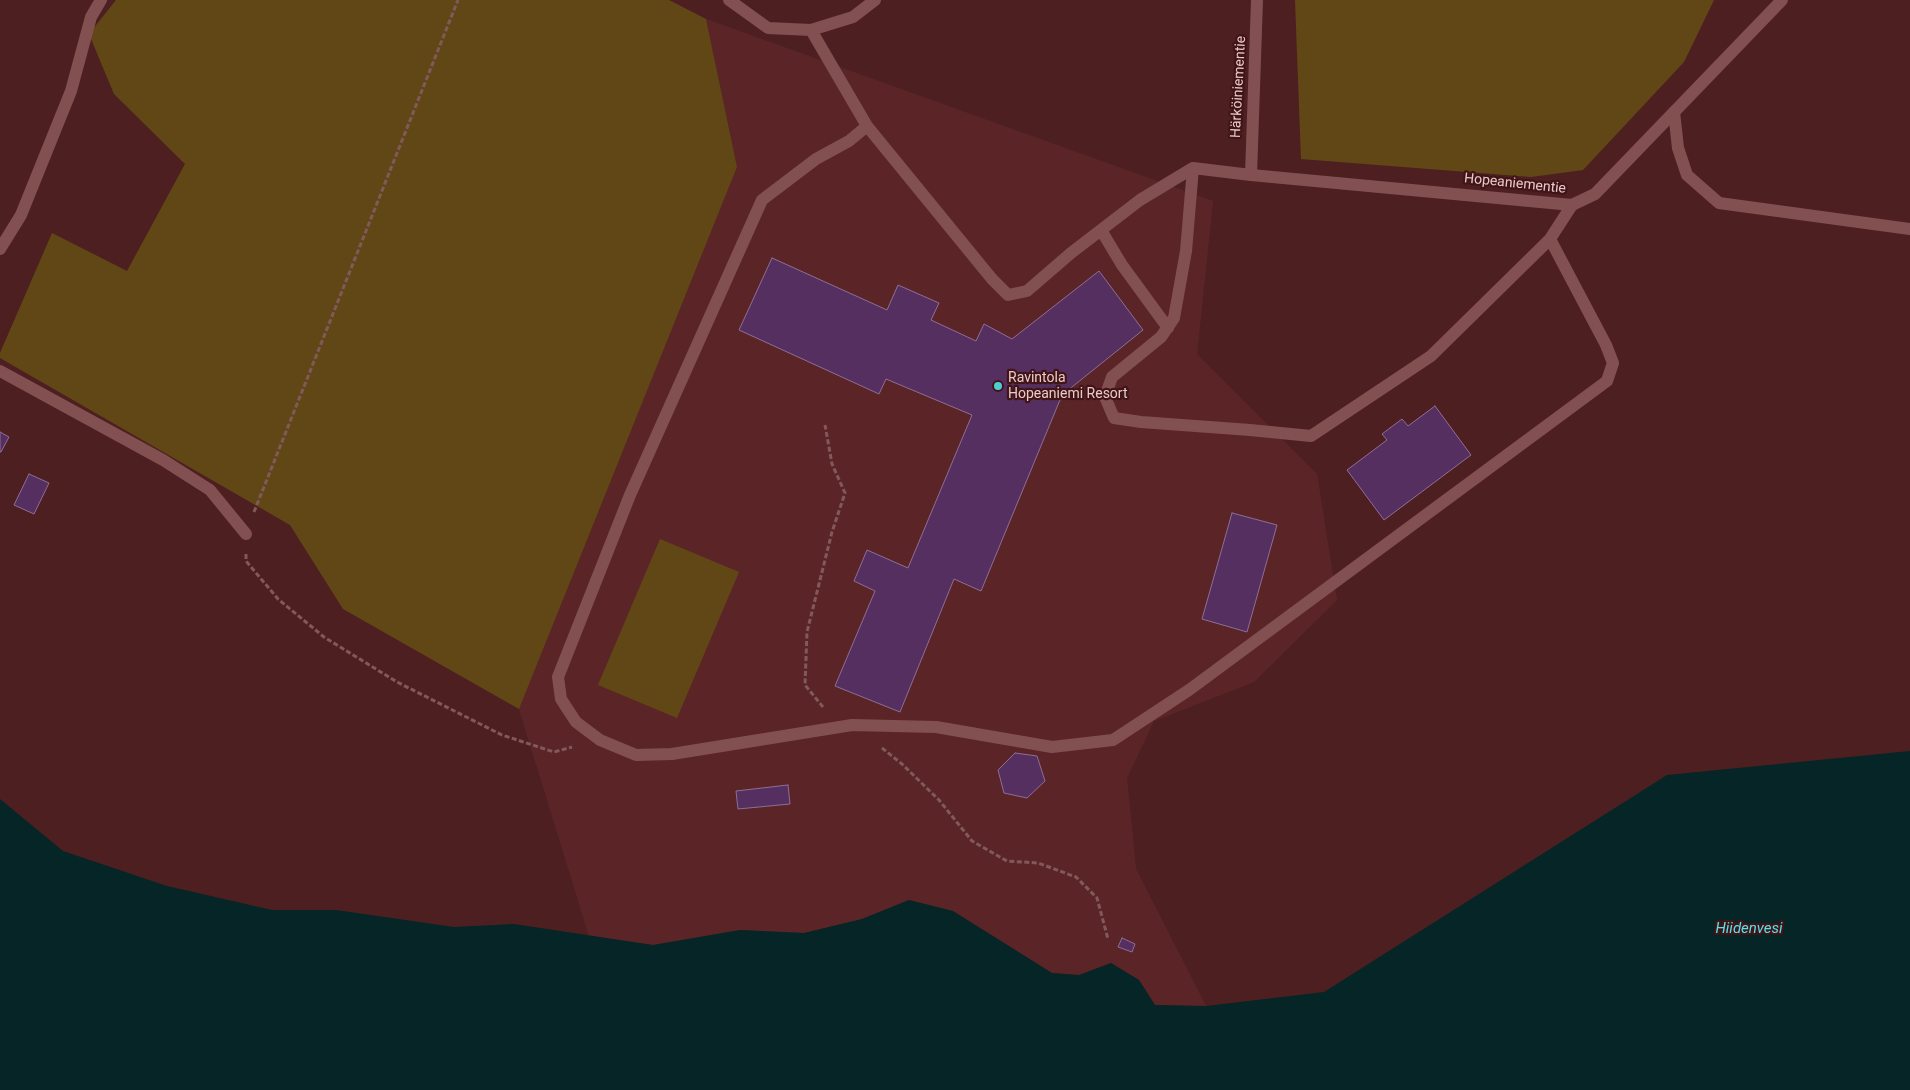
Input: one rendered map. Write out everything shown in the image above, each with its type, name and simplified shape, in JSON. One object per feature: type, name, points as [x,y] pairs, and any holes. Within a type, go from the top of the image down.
[{"type":"street","points":[[0,249],[21,215],[70,91],[91,17],[101,0]]},
{"type":"street","points":[[729,0],[768,28],[811,30],[853,17],[875,0]]},
{"type":"street","name":"Härköiniementie","points":[[1251,175],[1258,0]]},
{"type":"street","name":"Hopeaniementie","points":[[1193,168],[1572,205],[1595,194],[1782,0]]},
{"type":"street","points":[[811,30],[844,90],[867,126],[992,279],[1008,295],[1027,292],[1071,253],[1140,200],[1193,168]]},
{"type":"street","points":[[1674,112],[1678,148],[1687,175],[1719,203],[1910,230]]},
{"type":"street","points":[[867,126],[849,141],[816,159],[762,200],[630,495],[558,677],[562,699],[576,722],[600,740],[636,754],[672,754],[852,725],[936,727],[1052,747],[1113,740],[1189,690],[1607,381],[1613,363],[1606,345],[1550,239]]},
{"type":"street","points":[[1193,168],[1186,251],[1174,318],[1161,336],[1112,377],[1105,397],[1114,418],[1141,422],[1311,436],[1431,356],[1550,239],[1572,205]]},
{"type":"street","points":[[1101,230],[1122,265],[1168,328]]},
{"type":"street","points":[[0,371],[163,460],[210,490],[246,534]]},
{"type":"path","points":[[458,0],[246,534],[246,562],[278,599],[324,637],[397,682],[502,735],[554,752],[576,746],[590,732]]},
{"type":"shaded area","points":[[116,0],[669,0],[706,19],[737,167],[519,709],[343,609],[290,525],[0,358],[0,353],[52,233],[127,271],[185,164],[114,94],[89,34]]},
{"type":"shaded area","points":[[1295,0],[1714,0],[1684,62],[1583,170],[1531,177],[1301,159]]},
{"type":"shaded area","points":[[706,19],[1213,201],[1197,354],[1317,474],[1337,600],[1254,682],[1154,721],[1127,778],[1136,869],[1206,1006],[1155,1005],[1139,980],[1111,963],[1079,975],[1052,973],[953,911],[909,900],[862,919],[804,933],[740,930],[653,945],[589,936],[519,709],[737,167]]},
{"type":"shaded area","points":[[660,539],[739,572],[677,718],[598,685]]},
{"type":"water","name":"Hiidenvesi","points":[[1910,751],[1910,1090],[0,1090],[0,799],[63,851],[167,886],[272,910],[336,910],[454,927],[514,924],[653,945],[740,930],[804,933],[862,919],[909,900],[953,911],[1052,973],[1079,975],[1111,963],[1139,980],[1155,1005],[1206,1006],[1324,992],[1667,775]]},
{"type":"building","points":[[772,258],[887,310],[898,285],[939,303],[931,320],[976,341],[984,324],[1012,339],[1099,271],[1143,330],[1062,395],[981,591],[954,579],[900,712],[835,686],[875,591],[854,581],[867,550],[908,568],[972,415],[886,379],[879,394],[739,330]]},
{"type":"building","points":[[1435,406],[1471,455],[1384,520],[1347,470],[1387,440],[1382,434],[1402,419],[1408,426]]},
{"type":"building","points":[[0,432],[9,437],[1,452],[0,452]]},
{"type":"building","points":[[29,474],[49,483],[34,514],[14,505]]},
{"type":"building","points":[[1232,513],[1277,525],[1247,632],[1202,619]]},
{"type":"building","points":[[1015,753],[1037,756],[1045,781],[1027,798],[1004,793],[998,770]]},
{"type":"building","points":[[788,785],[790,804],[738,809],[736,791]]},
{"type":"building","points":[[1122,938],[1135,944],[1132,952],[1118,947]]},
{"type":"place","name":"Ravintola Hopeaniemi Resort","points":[[998,386]]}]
